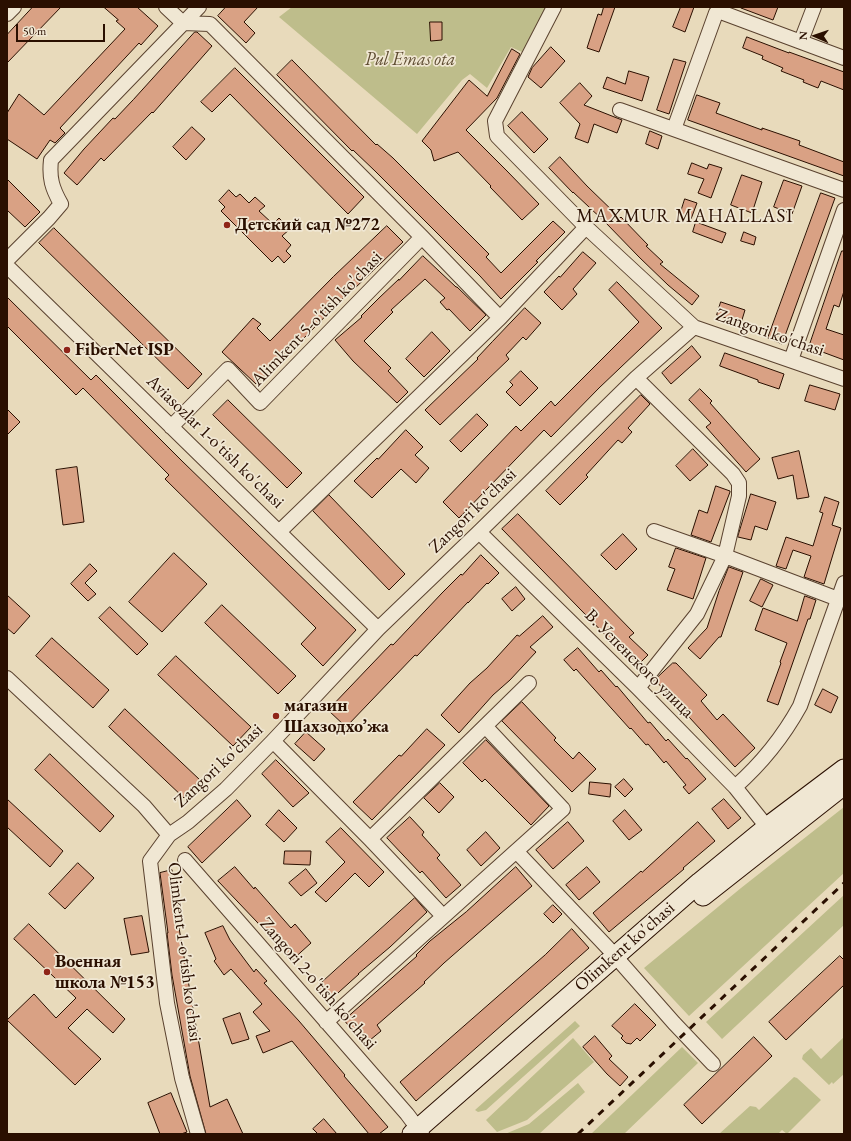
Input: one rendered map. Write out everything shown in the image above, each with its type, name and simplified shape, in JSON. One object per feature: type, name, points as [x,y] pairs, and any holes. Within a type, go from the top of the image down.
[{"type":"main road","name":"Olimkent ko'chasi","points":[[421,1133],[619,960],[700,882],[767,827],[844,769]]},
{"type":"main road","name":"Olimkent ko'chasi","points":[[619,960],[844,785]]},
{"type":"street","points":[[7,14],[14,7]]},
{"type":"street","points":[[166,7],[183,23],[210,24],[422,237],[500,318]]},
{"type":"street","points":[[7,260],[61,204],[54,192],[50,174],[52,160],[199,7]]},
{"type":"street","points":[[554,7],[494,121],[497,136],[586,227],[694,327]]},
{"type":"street","points":[[801,41],[814,7]]},
{"type":"street","points":[[674,129],[718,11],[844,58]]},
{"type":"street","points":[[620,110],[844,190]]},
{"type":"street","points":[[791,360],[844,210]]},
{"type":"street","points":[[279,532],[500,318],[586,227]]},
{"type":"street","name":"Alimkent 5-o'tish ko'chasi","points":[[171,427],[228,369],[260,404],[422,237]]},
{"type":"street","name":"Aviasozlar 1-o'tish ko'chasi","points":[[7,266],[378,629]]},
{"type":"street","name":"Zangori ko'chasi","points":[[169,836],[188,822],[226,789],[378,629],[636,378],[694,327],[844,379]]},
{"type":"street","points":[[636,378],[733,474],[739,483],[739,496],[725,556],[697,614],[638,688]]},
{"type":"street","points":[[654,531],[838,599]]},
{"type":"street","name":"В. Успенского улица","points":[[479,532],[638,688],[735,787],[767,827]]},
{"type":"street","points":[[735,787],[754,770],[795,716],[800,706],[844,583]]},
{"type":"street","points":[[7,678],[144,806],[169,836]]},
{"type":"street","points":[[370,839],[529,683]]},
{"type":"street","points":[[326,1022],[443,916],[517,852],[563,809],[485,726]]},
{"type":"street","points":[[273,741],[370,839],[443,916]]},
{"type":"street","name":"Olimkent 1-o'tish ko'chasi","points":[[169,836],[150,861],[167,1003],[182,1078],[198,1134]]},
{"type":"street","points":[[517,852],[619,960],[674,1023],[713,1064]]},
{"type":"street","name":"Zangori 2-o'tish ko'chasi","points":[[185,860],[421,1133]]},
{"type":"green space","name":"Pul Emas ota","points":[[292,7],[546,7],[522,52],[511,47],[487,88],[470,74],[462,80],[417,134],[279,17]]},
{"type":"green space","points":[[844,807],[844,873],[689,1016],[644,968],[741,888]]},
{"type":"green space","points":[[844,895],[844,925],[722,1039],[706,1022]]},
{"type":"green space","points":[[575,1021],[580,1026],[486,1110],[478,1112],[475,1110]]},
{"type":"green space","points":[[844,1037],[844,1074],[833,1084],[832,1082],[829,1085],[802,1059],[803,1055],[811,1048],[821,1059]]},
{"type":"green space","points":[[573,1038],[594,1062],[527,1120],[497,1132],[486,1120]]},
{"type":"green space","points":[[682,1047],[698,1063],[624,1134],[591,1134]]},
{"type":"green space","points":[[794,1077],[821,1100],[787,1134],[782,1130],[778,1134],[719,1134],[750,1106],[756,1107],[759,1110]]},
{"type":"green space","points":[[578,1083],[585,1092],[539,1134],[505,1134],[529,1124]]},
{"type":"building","points":[[33,7],[61,7],[7,63],[7,35]]},
{"type":"building","points":[[104,7],[137,7],[158,26],[141,45],[139,43],[60,128],[65,133],[55,143],[50,140],[37,159],[7,139],[7,113],[19,94],[44,115],[125,29]]},
{"type":"building","points":[[226,7],[258,7],[244,22],[255,33],[246,43],[218,16]]},
{"type":"building","points":[[604,7],[615,7],[599,52],[587,48],[598,14],[601,15]]},
{"type":"building","points":[[681,7],[694,7],[685,32],[673,27]]},
{"type":"building","points":[[741,7],[778,7],[773,20]]},
{"type":"building","points":[[430,22],[442,22],[442,40],[431,41]]},
{"type":"building","points":[[195,32],[197,32],[212,46],[153,113],[152,112],[104,161],[101,158],[77,185],[64,173],[84,149],[113,118],[115,119]]},
{"type":"building","points":[[747,37],[844,72],[844,90],[821,81],[818,88],[803,82],[804,80],[781,71],[783,68],[762,59],[763,56],[743,48]]},
{"type":"building","points":[[551,47],[565,61],[541,88],[528,77],[532,68]]},
{"type":"building","points":[[512,49],[520,54],[497,98],[466,130],[539,204],[522,220],[458,152],[434,161],[431,150],[422,141],[469,80],[487,96]]},
{"type":"building","points":[[674,59],[686,62],[669,114],[657,110]]},
{"type":"building","points":[[292,60],[376,145],[377,144],[393,158],[489,254],[486,257],[501,273],[553,221],[565,232],[501,299],[375,171],[353,150],[352,151],[277,75]]},
{"type":"building","points":[[235,68],[364,197],[348,214],[230,94],[212,112],[201,102]]},
{"type":"building","points":[[629,71],[649,77],[642,101],[603,88],[607,77],[625,84]]},
{"type":"building","points":[[580,83],[592,96],[584,105],[622,120],[617,133],[594,124],[588,143],[575,138],[580,124],[560,103]]},
{"type":"building","points":[[697,95],[720,103],[716,113],[762,130],[762,128],[800,141],[799,145],[844,162],[844,176],[688,120]]},
{"type":"building","points":[[522,112],[548,139],[534,153],[508,126]]},
{"type":"building","points":[[192,127],[205,139],[186,160],[173,147]]},
{"type":"building","points":[[650,131],[662,136],[658,149],[646,144]]},
{"type":"building","points":[[560,157],[587,186],[620,218],[621,217],[648,245],[646,246],[663,262],[660,264],[699,296],[692,305],[668,285],[549,168]]},
{"type":"building","points":[[692,163],[707,169],[709,164],[722,168],[711,198],[698,193],[704,179],[688,174]]},
{"type":"building","points":[[742,175],[762,182],[752,213],[731,205]]},
{"type":"building","points":[[7,179],[40,212],[25,227],[7,210]]},
{"type":"building","points":[[784,180],[802,186],[792,214],[774,207]]},
{"type":"building","points":[[229,190],[236,197],[240,194],[249,203],[255,197],[265,206],[259,211],[273,224],[279,218],[290,229],[282,236],[291,245],[286,251],[291,256],[284,263],[278,256],[272,262],[221,211],[225,207],[219,201]]},
{"type":"building","points":[[821,193],[835,198],[782,344],[768,338]]},
{"type":"building","points":[[685,199],[697,203],[691,219],[680,215]]},
{"type":"building","points":[[696,222],[726,233],[722,243],[693,232]]},
{"type":"building","points":[[387,226],[403,242],[354,289],[353,288],[256,384],[222,352],[253,318],[261,324],[257,328],[270,341],[333,277]]},
{"type":"building","points":[[54,228],[202,374],[188,389],[39,243]]},
{"type":"building","points":[[744,232],[756,237],[754,245],[741,241]]},
{"type":"building","points":[[842,251],[844,251],[844,291],[839,307],[834,305],[826,329],[844,335],[844,360],[809,347]]},
{"type":"building","points":[[583,252],[596,263],[573,289],[577,294],[562,310],[544,292]]},
{"type":"building","points":[[423,256],[486,315],[470,331],[449,309],[447,310],[440,302],[445,298],[425,279],[391,310],[393,312],[364,341],[391,368],[388,371],[408,392],[397,403],[353,361],[335,340],[362,317],[361,316],[379,298]]},
{"type":"building","points":[[617,282],[662,328],[599,388],[551,437],[544,430],[459,518],[443,502],[516,426],[521,431],[551,401],[555,406],[639,322],[609,290]]},
{"type":"building","points":[[7,297],[91,380],[96,375],[356,630],[323,666],[301,644],[316,628],[165,479],[169,475],[83,388],[76,395],[7,326]]},
{"type":"building","points":[[721,302],[745,310],[741,323],[717,315]]},
{"type":"building","points":[[525,308],[541,323],[526,340],[523,337],[506,355],[509,359],[440,425],[425,410],[478,359],[477,358]]},
{"type":"building","points":[[432,332],[450,351],[424,377],[406,359]]},
{"type":"building","points":[[692,346],[701,357],[671,384],[662,373]]},
{"type":"building","points":[[725,353],[784,374],[779,389],[720,366]]},
{"type":"building","points":[[521,371],[538,388],[520,406],[506,392],[513,385],[510,382]]},
{"type":"building","points":[[810,385],[840,394],[835,410],[805,401]]},
{"type":"building","points":[[700,389],[712,401],[710,403],[760,459],[746,472],[706,427],[711,423],[689,400]]},
{"type":"building","points":[[641,395],[650,404],[628,428],[632,432],[622,443],[618,440],[586,475],[588,477],[560,505],[546,491]]},
{"type":"building","points":[[228,400],[302,473],[287,488],[213,415]]},
{"type":"building","points":[[7,409],[20,422],[7,435]]},
{"type":"building","points":[[477,414],[488,425],[461,452],[450,441]]},
{"type":"building","points":[[406,430],[423,447],[415,455],[429,468],[416,483],[401,469],[372,498],[354,481]]},
{"type":"building","points":[[693,449],[708,465],[690,481],[676,466]]},
{"type":"building","points":[[799,451],[809,497],[797,499],[793,475],[778,479],[772,458]]},
{"type":"building","points":[[77,467],[84,522],[63,525],[56,470]]},
{"type":"building","points":[[716,486],[730,492],[711,542],[691,535],[699,510],[707,513]]},
{"type":"building","points":[[751,494],[776,502],[767,530],[755,526],[751,540],[738,537]]},
{"type":"building","points":[[329,495],[405,574],[389,590],[313,511]]},
{"type":"building","points":[[825,497],[839,502],[832,525],[841,528],[824,584],[804,577],[811,556],[793,550],[786,569],[776,566],[786,537],[813,546],[823,513],[820,512]]},
{"type":"building","points":[[518,514],[634,633],[629,637],[648,655],[639,664],[620,646],[618,648],[502,529]]},
{"type":"building","points":[[623,534],[637,549],[616,570],[601,555]]},
{"type":"building","points":[[676,548],[706,558],[693,599],[667,590],[675,569],[669,567]]},
{"type":"building","points":[[174,553],[207,584],[162,632],[129,602]]},
{"type":"building","points":[[481,555],[499,573],[468,602],[417,656],[415,655],[346,727],[328,710],[391,644],[393,645],[442,593]]},
{"type":"building","points":[[90,564],[97,571],[85,583],[96,594],[88,601],[71,584]]},
{"type":"building","points":[[729,567],[743,572],[721,637],[719,637],[700,659],[688,648],[707,628],[719,591]]},
{"type":"building","points":[[761,579],[773,585],[762,607],[750,601]]},
{"type":"building","points":[[516,587],[525,599],[512,611],[502,599]]},
{"type":"building","points":[[7,595],[30,616],[14,634],[7,628]]},
{"type":"building","points":[[805,596],[816,600],[778,705],[767,701],[787,643],[755,630],[763,608],[797,621]]},
{"type":"building","points":[[222,605],[296,676],[278,694],[205,623]]},
{"type":"building","points":[[110,607],[148,644],[137,655],[99,618]]},
{"type":"building","points":[[543,616],[553,627],[530,647],[536,652],[510,680],[493,695],[459,733],[441,715],[517,635],[519,636]]},
{"type":"building","points":[[52,638],[109,690],[93,708],[36,656]]},
{"type":"building","points":[[578,648],[599,672],[601,670],[616,687],[617,686],[648,723],[650,722],[666,741],[668,739],[706,779],[689,794],[683,787],[686,785],[666,761],[664,763],[648,744],[646,745],[631,728],[630,729],[576,669],[574,671],[564,660]]},
{"type":"building","points":[[176,656],[251,727],[233,746],[158,675]]},
{"type":"building","points":[[673,663],[676,663],[707,695],[701,701],[717,720],[723,714],[755,748],[735,767],[655,680]]},
{"type":"building","points":[[823,689],[838,697],[831,713],[815,705]]},
{"type":"building","points":[[522,702],[556,738],[554,740],[573,759],[579,752],[596,769],[572,792],[502,721]]},
{"type":"building","points":[[125,709],[200,780],[184,798],[109,727]]},
{"type":"building","points":[[427,729],[445,745],[372,820],[353,802]]},
{"type":"building","points":[[306,732],[325,749],[314,761],[295,744]]},
{"type":"building","points":[[486,740],[549,806],[531,825],[485,779],[482,782],[463,763]]},
{"type":"building","points":[[50,754],[114,816],[100,832],[35,770]]},
{"type":"building","points":[[276,760],[309,793],[293,807],[262,774]]},
{"type":"building","points":[[624,779],[633,789],[625,797],[615,787]]},
{"type":"building","points":[[590,782],[611,784],[610,797],[589,794]]},
{"type":"building","points":[[440,783],[454,797],[439,813],[424,798]]},
{"type":"building","points":[[7,799],[63,851],[50,867],[7,827]]},
{"type":"building","points":[[724,799],[741,818],[728,829],[712,809]]},
{"type":"building","points":[[237,800],[251,816],[202,863],[188,847]]},
{"type":"building","points":[[279,810],[297,828],[284,842],[266,825]]},
{"type":"building","points":[[625,810],[642,830],[629,840],[613,821]]},
{"type":"building","points":[[410,817],[424,832],[422,835],[440,855],[437,858],[461,885],[446,898],[422,871],[420,873],[387,838]]},
{"type":"building","points":[[568,822],[584,841],[553,869],[536,850]]},
{"type":"building","points":[[698,822],[715,841],[609,932],[593,913]]},
{"type":"building","points":[[341,828],[384,872],[369,887],[355,873],[326,902],[315,892],[345,862],[326,842]]},
{"type":"building","points":[[486,832],[500,848],[481,866],[467,850]]},
{"type":"building","points":[[285,851],[311,851],[310,865],[284,864]]},
{"type":"building","points":[[78,863],[94,878],[65,909],[49,894]]},
{"type":"building","points":[[235,867],[254,889],[255,887],[291,928],[295,924],[311,943],[291,961],[218,881]]},
{"type":"building","points":[[516,867],[532,886],[444,963],[424,982],[425,983],[377,1025],[381,1031],[364,1045],[344,1020],[417,956],[416,955],[430,941],[466,912]]},
{"type":"building","points":[[587,867],[600,882],[579,900],[566,885]]},
{"type":"building","points":[[306,869],[317,883],[301,896],[289,883]]},
{"type":"building","points":[[172,870],[181,922],[178,922],[210,1107],[227,1099],[243,1134],[206,1134],[190,1076],[172,975],[160,873]]},
{"type":"building","points":[[415,898],[427,912],[329,1001],[317,987]]},
{"type":"building","points":[[553,905],[562,914],[553,923],[544,914]]},
{"type":"building","points":[[142,916],[149,952],[131,955],[124,919]]},
{"type":"building","points":[[29,924],[125,1019],[113,1033],[87,1009],[68,1028],[101,1059],[75,1085],[7,1020],[34,994],[56,1018],[76,998],[14,939]]},
{"type":"building","points":[[223,926],[230,940],[254,972],[256,969],[267,981],[264,983],[299,1021],[388,1127],[379,1134],[369,1134],[292,1041],[263,1053],[256,1036],[270,1031],[253,1012],[262,1004],[231,969],[224,975],[214,961],[216,959],[205,933]]},
{"type":"building","points":[[572,929],[589,948],[416,1101],[400,1082],[545,955]]},
{"type":"building","points":[[840,956],[844,960],[844,985],[786,1040],[769,1022]]},
{"type":"building","points":[[635,1004],[656,1025],[640,1041],[637,1038],[631,1044],[626,1043],[621,1038],[623,1036],[612,1026]]},
{"type":"building","points":[[240,1013],[249,1039],[232,1044],[223,1019]]},
{"type":"building","points":[[595,1036],[612,1056],[609,1059],[628,1077],[620,1086],[583,1047]]},
{"type":"building","points":[[754,1037],[772,1056],[702,1124],[684,1105]]},
{"type":"building","points":[[171,1093],[187,1132],[181,1134],[160,1134],[148,1103]]},
{"type":"building","points":[[324,1119],[337,1134],[318,1134],[313,1129]]},
{"type":"railway","points":[[578,1134],[844,883]]},
{"type":"place","name":"Детский сад №272","points":[[227,225]]},
{"type":"place","name":"FiberNet ISP","points":[[67,350]]},
{"type":"place","name":"магазин Шахзодхо’жа","points":[[276,716]]},
{"type":"place","name":"Военная школа №153","points":[[47,972]]},
{"type":"district","name":"MAXMUR MAHALLASI","points":[[685,217]]}]
